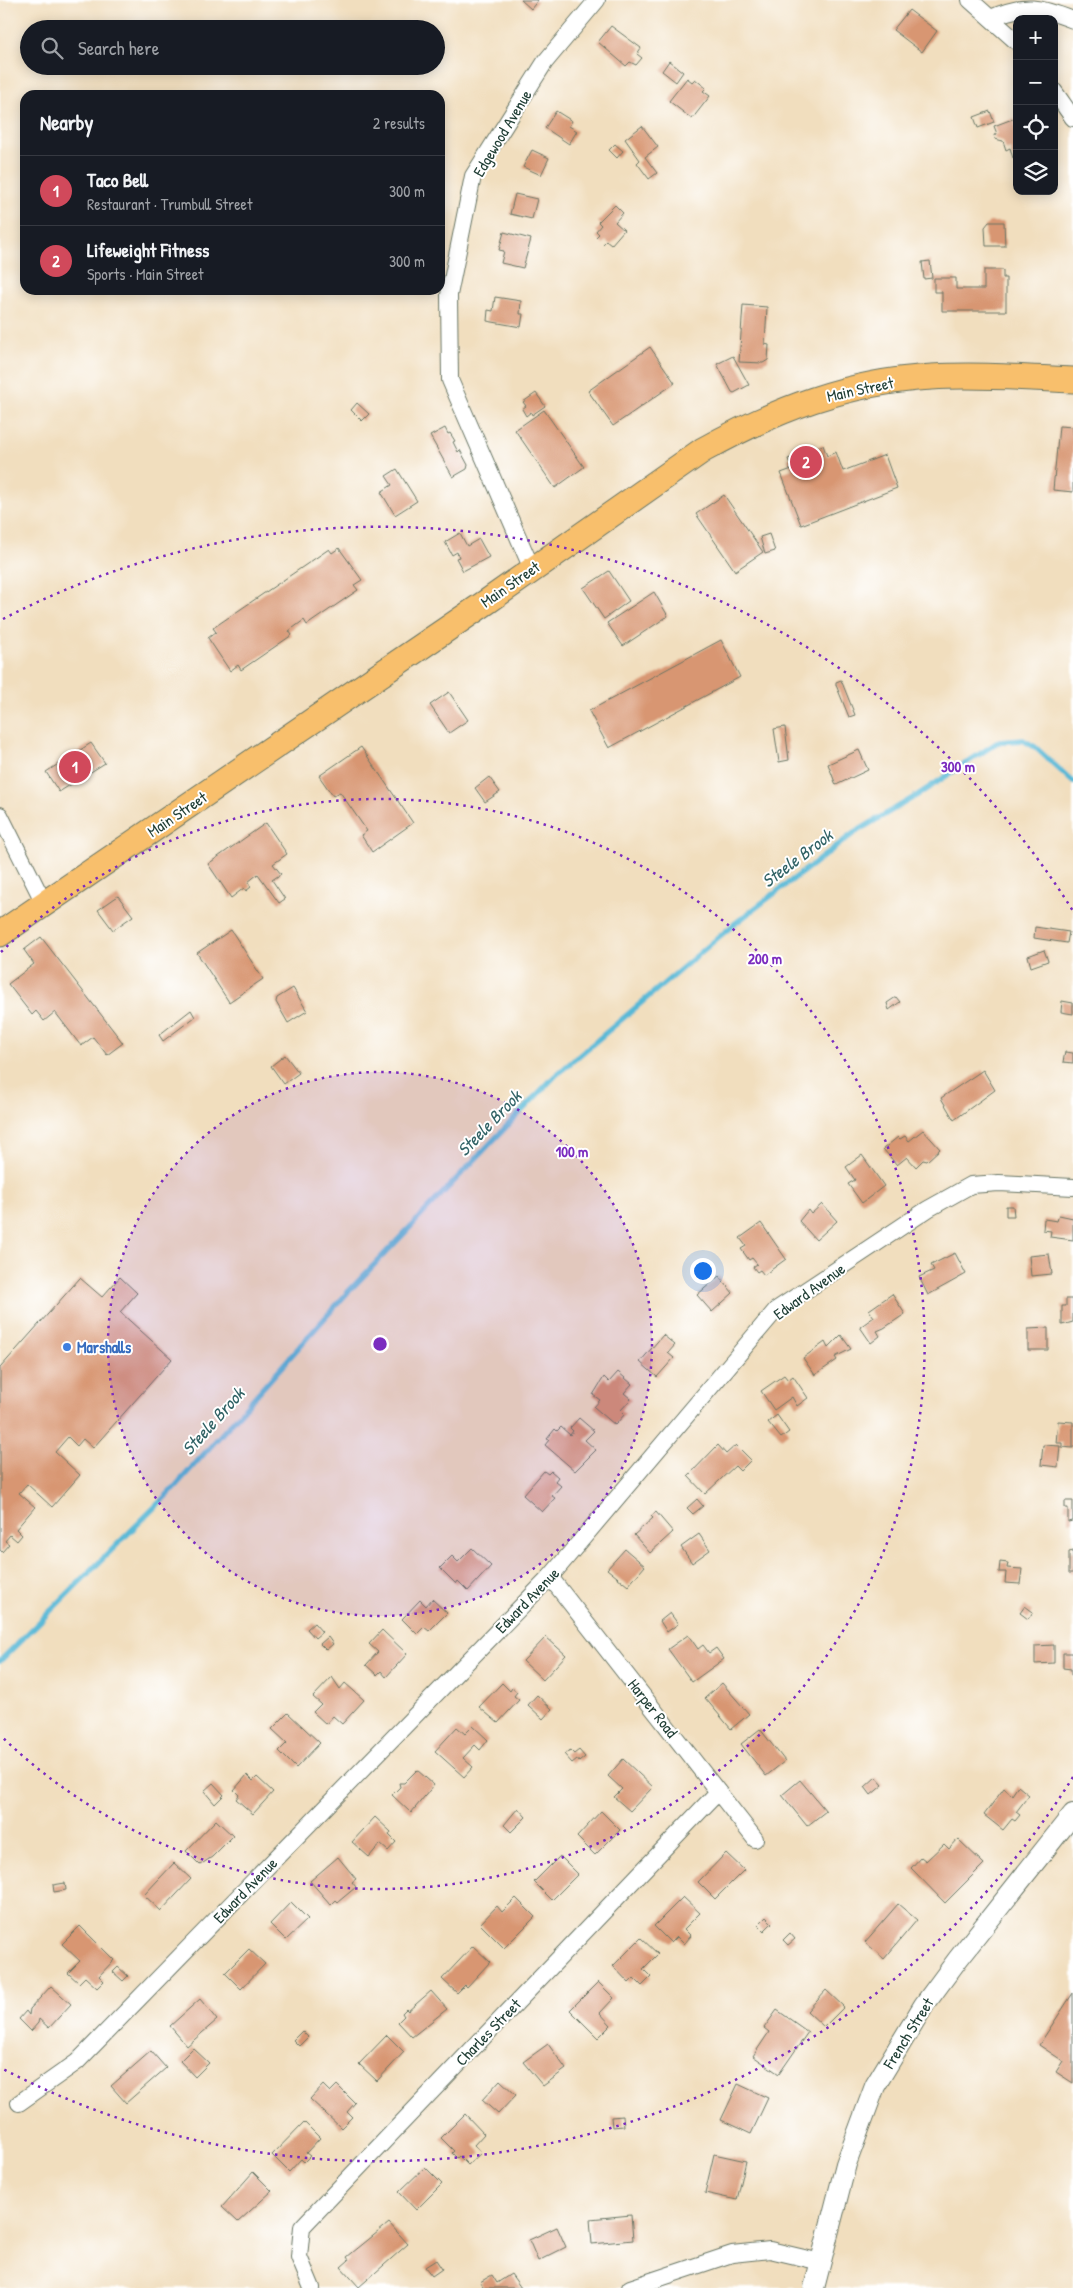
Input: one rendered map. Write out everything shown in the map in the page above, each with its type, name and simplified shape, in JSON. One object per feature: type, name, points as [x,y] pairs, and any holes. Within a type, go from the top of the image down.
[{"type":"main road","name":"Main Street","points":[[0,934],[45,905],[703,450],[772,414],[806,401],[870,385],[933,377],[1073,380]]},
{"type":"street","name":"Edgewood Avenue","points":[[532,569],[450,380],[449,295],[473,176],[545,62],[597,0]]},
{"type":"street","points":[[970,0],[1013,38]]},
{"type":"street","points":[[991,18],[1010,9],[1042,8],[1073,20]]},
{"type":"street","points":[[1058,97],[1073,118]]},
{"type":"street","points":[[0,815],[45,905]]},
{"type":"street","name":"Edward Avenue","points":[[19,2103],[77,2062],[550,1577],[776,1310],[928,1209],[971,1185],[999,1183],[1073,1187]]},
{"type":"street","name":"Harper Road","points":[[550,1577],[755,1839]]},
{"type":"street","name":"Charles Street","points":[[312,2288],[299,2257],[302,2227],[718,1792]]},
{"type":"street","name":"French Street","points":[[814,2288],[846,2164],[875,2086],[924,2005],[1073,1814]]},
{"type":"street","points":[[630,2288],[732,2254],[770,2250],[821,2262]]},
{"type":"building","points":[[521,0],[538,0],[531,9]]},
{"type":"building","points":[[909,10],[937,31],[922,52],[893,30]]},
{"type":"building","points":[[611,26],[641,48],[637,54],[642,58],[636,65],[630,62],[626,66],[598,42]]},
{"type":"building","points":[[669,61],[683,72],[676,82],[662,71]]},
{"type":"building","points":[[687,78],[692,82],[695,79],[706,88],[703,91],[710,96],[692,119],[669,101]]},
{"type":"building","points":[[556,111],[572,121],[569,126],[577,131],[569,144],[545,128]]},
{"type":"building","points":[[990,111],[994,122],[978,128],[974,117]]},
{"type":"building","points":[[1013,119],[1013,158],[1010,148],[1006,150],[1003,141],[995,139],[994,135],[997,134],[994,126]]},
{"type":"building","points":[[642,126],[658,147],[645,157],[657,173],[649,179],[637,163],[640,160],[625,139]]},
{"type":"building","points":[[615,144],[623,151],[617,158],[609,150]]},
{"type":"building","points":[[532,150],[549,158],[541,175],[523,167]]},
{"type":"building","points":[[515,194],[537,199],[532,219],[510,214]]},
{"type":"building","points":[[615,205],[623,213],[615,222],[624,230],[611,245],[606,241],[603,244],[596,237],[599,234],[596,231],[601,225],[598,222]]},
{"type":"building","points":[[989,222],[1004,222],[1005,246],[986,246],[985,227]]},
{"type":"building","points":[[504,232],[531,239],[523,268],[501,263],[504,251],[499,250]]},
{"type":"building","points":[[930,261],[932,278],[924,279],[922,262]]},
{"type":"building","points":[[984,270],[1003,270],[1003,278],[1006,278],[1006,311],[942,311],[942,292],[934,292],[934,278],[956,278],[956,289],[984,289]]},
{"type":"building","points":[[495,297],[521,301],[520,314],[523,314],[521,327],[487,321],[488,310],[493,311]]},
{"type":"building","points":[[743,305],[767,307],[765,344],[769,345],[768,360],[763,363],[739,362]]},
{"type":"building","points":[[650,347],[675,383],[613,426],[588,391]]},
{"type":"building","points":[[733,356],[749,385],[734,393],[717,364]]},
{"type":"building","points":[[536,393],[545,406],[532,415],[531,412],[526,416],[522,409],[526,406],[523,402]]},
{"type":"building","points":[[357,403],[369,414],[362,421],[351,410]]},
{"type":"building","points":[[544,410],[584,467],[555,488],[515,430]]},
{"type":"building","points":[[1059,426],[1073,427],[1073,492],[1053,490]]},
{"type":"building","points":[[445,428],[455,441],[453,442],[458,452],[460,450],[468,465],[467,469],[453,477],[430,436]]},
{"type":"building","points":[[823,445],[827,456],[836,452],[843,471],[885,455],[897,488],[801,525],[781,473],[792,469],[788,459]]},
{"type":"building","points":[[397,469],[417,501],[395,515],[381,492],[392,485],[386,476]]},
{"type":"building","points":[[724,495],[763,552],[735,571],[696,514]]},
{"type":"building","points":[[460,533],[467,546],[479,539],[489,557],[463,571],[456,558],[459,557],[457,552],[452,555],[445,542]]},
{"type":"building","points":[[769,534],[775,551],[765,554],[760,537]]},
{"type":"building","points":[[339,548],[362,580],[354,585],[358,590],[307,625],[304,620],[289,631],[292,635],[241,670],[238,665],[230,671],[208,638],[216,632],[213,628],[329,549],[332,553]]},
{"type":"building","points":[[609,571],[629,601],[604,619],[583,588]]},
{"type":"building","points":[[654,592],[668,616],[623,646],[607,623]]},
{"type":"building","points":[[721,640],[740,677],[609,748],[589,711]]},
{"type":"building","points":[[841,680],[855,715],[849,717],[836,685],[836,682]]},
{"type":"building","points":[[449,692],[468,720],[449,733],[430,705]]},
{"type":"building","points":[[785,727],[789,760],[779,762],[774,729]]},
{"type":"building","points":[[91,743],[105,763],[59,792],[46,772]]},
{"type":"building","points":[[361,747],[413,823],[372,852],[361,835],[367,831],[340,792],[333,796],[319,776]]},
{"type":"building","points":[[859,750],[868,770],[836,785],[828,764]]},
{"type":"building","points":[[489,777],[500,792],[485,802],[475,788]]},
{"type":"building","points":[[266,823],[287,854],[273,864],[281,874],[272,880],[285,899],[279,903],[258,874],[248,882],[251,887],[246,891],[244,888],[231,898],[208,864]]},
{"type":"building","points":[[118,896],[133,916],[113,930],[98,910]]},
{"type":"building","points":[[1035,927],[1069,932],[1067,943],[1034,938]]},
{"type":"building","points":[[231,930],[263,979],[229,1002],[197,953]]},
{"type":"building","points":[[41,937],[123,1043],[107,1055],[93,1037],[81,1046],[55,1012],[44,1021],[36,1011],[32,1015],[8,984],[34,964],[24,950]]},
{"type":"building","points":[[1044,950],[1048,961],[1031,967],[1028,956]]},
{"type":"building","points":[[293,988],[307,1011],[288,1023],[276,1002],[277,998]]},
{"type":"building","points":[[896,997],[900,1002],[889,1010],[887,1003]]},
{"type":"building","points":[[1062,1001],[1073,1003],[1073,1014],[1061,1012]]},
{"type":"building","points":[[191,1010],[195,1017],[163,1041],[159,1035]]},
{"type":"building","points":[[1065,1052],[1073,1053],[1073,1063],[1063,1062]]},
{"type":"building","points":[[285,1055],[299,1073],[284,1084],[271,1066]]},
{"type":"building","points":[[983,1070],[995,1090],[954,1120],[941,1098]]},
{"type":"building","points":[[923,1130],[940,1149],[927,1161],[923,1160],[916,1167],[907,1157],[897,1165],[883,1149],[898,1137],[900,1139],[905,1136],[909,1141]]},
{"type":"building","points":[[862,1155],[884,1186],[862,1203],[848,1184],[855,1180],[846,1167]]},
{"type":"building","points":[[822,1204],[837,1221],[816,1240],[799,1221],[808,1210],[811,1214]]},
{"type":"building","points":[[1006,1206],[1013,1206],[1014,1216],[1006,1216]]},
{"type":"building","points":[[1059,1215],[1073,1218],[1073,1240],[1050,1237],[1051,1231],[1043,1230],[1044,1219],[1057,1221]]},
{"type":"building","points":[[761,1223],[786,1259],[764,1275],[760,1270],[757,1272],[753,1267],[757,1264],[752,1258],[749,1260],[741,1249],[746,1246],[740,1238]]},
{"type":"building","points":[[955,1253],[966,1274],[928,1295],[919,1277],[934,1270],[931,1265]]},
{"type":"building","points":[[1049,1254],[1052,1274],[1031,1276],[1029,1256]]},
{"type":"building","points":[[719,1276],[733,1293],[712,1312],[697,1295]]},
{"type":"building","points":[[120,1277],[137,1293],[120,1312],[172,1359],[93,1448],[83,1439],[77,1446],[68,1437],[55,1452],[80,1475],[52,1507],[27,1484],[19,1493],[35,1507],[16,1529],[22,1535],[17,1541],[10,1535],[5,1541],[9,1544],[2,1552],[0,1550],[0,1368],[80,1278],[102,1297]]},
{"type":"building","points":[[892,1294],[905,1314],[877,1331],[880,1336],[871,1343],[860,1327],[874,1317],[869,1310]]},
{"type":"building","points":[[1066,1299],[1073,1299],[1073,1322],[1062,1325],[1062,1306],[1066,1306]]},
{"type":"building","points":[[1048,1328],[1048,1350],[1028,1350],[1028,1329]]},
{"type":"building","points":[[663,1335],[675,1345],[668,1353],[674,1358],[657,1377],[640,1362]]},
{"type":"building","points":[[841,1335],[851,1349],[835,1357],[837,1360],[815,1375],[803,1358],[825,1342],[828,1348]]},
{"type":"building","points":[[618,1372],[632,1384],[624,1393],[631,1399],[621,1410],[625,1414],[615,1425],[594,1407],[600,1400],[593,1395],[604,1377],[609,1382]]},
{"type":"building","points":[[784,1375],[788,1380],[793,1376],[808,1398],[797,1406],[792,1397],[774,1410],[761,1391]]},
{"type":"building","points":[[777,1415],[789,1432],[781,1438],[768,1422]]},
{"type":"building","points":[[579,1418],[594,1431],[585,1440],[596,1450],[575,1471],[545,1445],[555,1429],[557,1431],[561,1427],[570,1435],[573,1431],[570,1428]]},
{"type":"building","points":[[1058,1421],[1073,1422],[1073,1448],[1062,1447],[1062,1443],[1056,1443]]},
{"type":"building","points":[[718,1445],[726,1454],[736,1445],[751,1460],[740,1471],[735,1466],[705,1494],[688,1476]]},
{"type":"building","points":[[1043,1445],[1060,1446],[1058,1467],[1041,1465]]},
{"type":"building","points":[[544,1471],[548,1474],[551,1471],[558,1477],[555,1481],[561,1486],[552,1496],[555,1498],[542,1512],[523,1495]]},
{"type":"building","points":[[697,1499],[703,1506],[693,1514],[687,1508]]},
{"type":"building","points":[[1065,1501],[1073,1501],[1073,1521],[1068,1522],[1068,1508],[1065,1508]]},
{"type":"building","points":[[656,1512],[673,1532],[650,1553],[634,1535],[653,1518],[651,1516]]},
{"type":"building","points":[[699,1534],[710,1550],[692,1563],[681,1547]]},
{"type":"building","points":[[472,1548],[491,1566],[468,1591],[458,1581],[456,1584],[440,1568],[452,1556],[458,1562]]},
{"type":"building","points":[[625,1549],[645,1566],[628,1586],[607,1569]]},
{"type":"building","points":[[1073,1551],[1073,1573],[1069,1573],[1069,1552]]},
{"type":"building","points":[[1000,1562],[1008,1563],[1007,1568],[1022,1569],[1020,1584],[1005,1583],[1006,1572],[999,1572]]},
{"type":"building","points":[[432,1599],[447,1613],[429,1631],[424,1627],[417,1634],[402,1619],[420,1600],[426,1606]]},
{"type":"building","points":[[1025,1606],[1033,1612],[1028,1619],[1020,1613]]},
{"type":"building","points":[[670,1613],[678,1624],[667,1632],[660,1621]]},
{"type":"building","points":[[314,1623],[322,1632],[315,1638],[307,1629]]},
{"type":"building","points":[[382,1630],[407,1654],[386,1677],[381,1671],[377,1675],[366,1665],[378,1652],[369,1644]]},
{"type":"building","points":[[688,1635],[698,1649],[703,1645],[709,1653],[716,1648],[724,1659],[692,1682],[668,1649]]},
{"type":"building","points":[[328,1637],[333,1644],[326,1650],[320,1644]]},
{"type":"building","points":[[546,1637],[566,1655],[543,1680],[523,1661]]},
{"type":"building","points":[[1054,1645],[1054,1663],[1035,1664],[1035,1646]]},
{"type":"building","points":[[1063,1653],[1073,1653],[1073,1675],[1071,1675],[1071,1669],[1063,1668]]},
{"type":"building","points":[[332,1677],[340,1689],[345,1683],[364,1700],[342,1724],[333,1716],[326,1724],[313,1712],[321,1704],[313,1697]]},
{"type":"building","points":[[502,1683],[510,1691],[512,1688],[517,1692],[514,1696],[519,1700],[498,1723],[479,1707]]},
{"type":"building","points":[[722,1683],[749,1714],[731,1729],[705,1698]]},
{"type":"building","points":[[537,1695],[552,1709],[543,1719],[528,1705]]},
{"type":"building","points":[[288,1713],[320,1743],[296,1768],[279,1751],[287,1743],[272,1729]]},
{"type":"building","points":[[473,1726],[488,1740],[480,1750],[475,1745],[463,1758],[473,1767],[464,1777],[435,1751],[457,1727],[465,1734]]},
{"type":"building","points":[[760,1729],[785,1761],[766,1776],[741,1744]]},
{"type":"building","points":[[570,1750],[574,1754],[579,1750],[585,1757],[579,1762],[577,1759],[572,1763],[564,1754]]},
{"type":"building","points":[[623,1759],[653,1787],[630,1811],[614,1797],[622,1789],[608,1776]]},
{"type":"building","points":[[417,1770],[434,1785],[411,1813],[392,1795],[400,1787],[399,1783],[404,1783]]},
{"type":"building","points":[[247,1775],[253,1781],[257,1777],[273,1792],[253,1814],[236,1799],[239,1795],[234,1790]]},
{"type":"building","points":[[876,1777],[883,1785],[871,1795],[865,1787]]},
{"type":"building","points":[[800,1780],[826,1811],[807,1826],[782,1795]]},
{"type":"building","points":[[213,1783],[224,1795],[215,1804],[204,1791]]},
{"type":"building","points":[[1018,1786],[1029,1795],[1016,1812],[1020,1815],[1015,1821],[1012,1819],[1003,1830],[984,1815],[1004,1788],[1012,1795]]},
{"type":"building","points":[[518,1808],[526,1817],[511,1832],[504,1825]]},
{"type":"building","points":[[601,1811],[620,1830],[595,1855],[577,1837]]},
{"type":"building","points":[[375,1817],[391,1832],[389,1835],[396,1842],[388,1851],[380,1844],[369,1857],[352,1842]]},
{"type":"building","points":[[216,1820],[233,1836],[212,1857],[200,1865],[186,1851]]},
{"type":"building","points":[[958,1839],[984,1864],[945,1903],[911,1868],[921,1857],[926,1861],[944,1844],[949,1849]]},
{"type":"building","points":[[726,1853],[744,1870],[715,1899],[698,1882]]},
{"type":"building","points":[[560,1856],[578,1874],[552,1900],[534,1882]]},
{"type":"building","points":[[338,1857],[356,1879],[352,1882],[356,1887],[338,1902],[336,1900],[331,1905],[310,1881]]},
{"type":"building","points":[[174,1863],[191,1879],[161,1911],[144,1895]]},
{"type":"building","points":[[65,1883],[66,1890],[54,1892],[53,1885]]},
{"type":"building","points":[[683,1897],[700,1913],[684,1929],[691,1936],[684,1944],[677,1937],[671,1943],[654,1926]]},
{"type":"building","points":[[516,1898],[535,1917],[504,1948],[480,1924],[497,1906],[502,1912]]},
{"type":"building","points":[[291,1902],[308,1919],[286,1940],[270,1924]]},
{"type":"building","points":[[898,1904],[917,1920],[884,1959],[865,1942]]},
{"type":"building","points":[[766,1917],[772,1923],[764,1931],[758,1925]]},
{"type":"building","points":[[80,1926],[114,1960],[99,1976],[104,1981],[97,1988],[85,1977],[79,1983],[68,1973],[80,1961],[62,1944]]},
{"type":"building","points":[[790,1933],[795,1939],[788,1945],[783,1940]]},
{"type":"building","points":[[641,1938],[658,1954],[643,1969],[651,1977],[642,1986],[634,1978],[629,1983],[613,1966]]},
{"type":"building","points":[[473,1946],[490,1962],[467,1987],[465,1985],[457,1993],[442,1979]]},
{"type":"building","points":[[249,1949],[265,1964],[241,1989],[225,1973]]},
{"type":"building","points":[[118,1967],[128,1976],[123,1981],[113,1972]]},
{"type":"building","points":[[598,1982],[614,1998],[600,2013],[611,2025],[598,2038],[570,2010]]},
{"type":"building","points":[[51,1986],[71,2004],[49,2028],[39,2019],[31,2031],[19,2019],[26,2011],[29,2015],[30,2009]]},
{"type":"building","points":[[826,1990],[844,2007],[824,2027],[807,2011]]},
{"type":"building","points":[[431,1991],[447,2009],[412,2037],[398,2022],[404,2016],[402,2013],[406,2009],[408,2011]]},
{"type":"building","points":[[1073,1993],[1073,2083],[1056,2072],[1063,2061],[1039,2045]]},
{"type":"building","points":[[200,1999],[217,2020],[187,2046],[170,2026]]},
{"type":"building","points":[[777,2010],[808,2032],[779,2074],[753,2056],[769,2032],[764,2028]]},
{"type":"building","points":[[302,2031],[308,2037],[299,2046],[293,2040]]},
{"type":"building","points":[[387,2035],[404,2052],[377,2081],[359,2064]]},
{"type":"building","points":[[548,2044],[566,2069],[543,2086],[523,2062]]},
{"type":"building","points":[[193,2048],[209,2063],[195,2077],[180,2061]]},
{"type":"building","points":[[151,2051],[166,2068],[126,2103],[111,2086]]},
{"type":"building","points":[[500,2080],[516,2095],[498,2114],[482,2100]]},
{"type":"building","points":[[738,2084],[768,2098],[751,2134],[721,2120]]},
{"type":"building","points":[[323,2085],[330,2092],[337,2085],[355,2103],[347,2112],[352,2117],[341,2128],[310,2099]]},
{"type":"building","points":[[465,2114],[484,2134],[474,2145],[481,2153],[468,2165],[459,2156],[457,2158],[452,2153],[454,2151],[441,2138]]},
{"type":"building","points":[[623,2116],[624,2126],[612,2127],[611,2117]]},
{"type":"building","points":[[304,2122],[320,2138],[306,2153],[310,2156],[304,2162],[301,2159],[289,2172],[272,2155]]},
{"type":"building","points":[[714,2154],[746,2161],[737,2200],[705,2193]]},
{"type":"building","points":[[425,2167],[442,2184],[416,2210],[399,2192]]},
{"type":"building","points":[[253,2172],[272,2191],[238,2222],[222,2207]]},
{"type":"building","points":[[631,2215],[633,2240],[592,2244],[590,2219]]},
{"type":"building","points":[[389,2223],[408,2244],[359,2287],[341,2267],[349,2260],[347,2257]]},
{"type":"building","points":[[557,2227],[566,2247],[538,2261],[529,2240]]},
{"type":"building","points":[[436,2260],[442,2269],[432,2276],[425,2267]]},
{"type":"building","points":[[511,2274],[521,2288],[484,2288],[480,2282],[492,2275],[497,2283]]},
{"type":"waterway","name":"Steele Brook","points":[[0,1661],[171,1491],[348,1292],[555,1076],[733,925],[854,833],[916,796],[998,742],[1023,740],[1035,747],[1073,782]]},
{"type":"place","name":"Lifeweight Fitness","points":[[806,462]]},
{"type":"place","name":"Taco Bell","points":[[75,767]]},
{"type":"place","name":"Marshalls","points":[[67,1347]]}]
